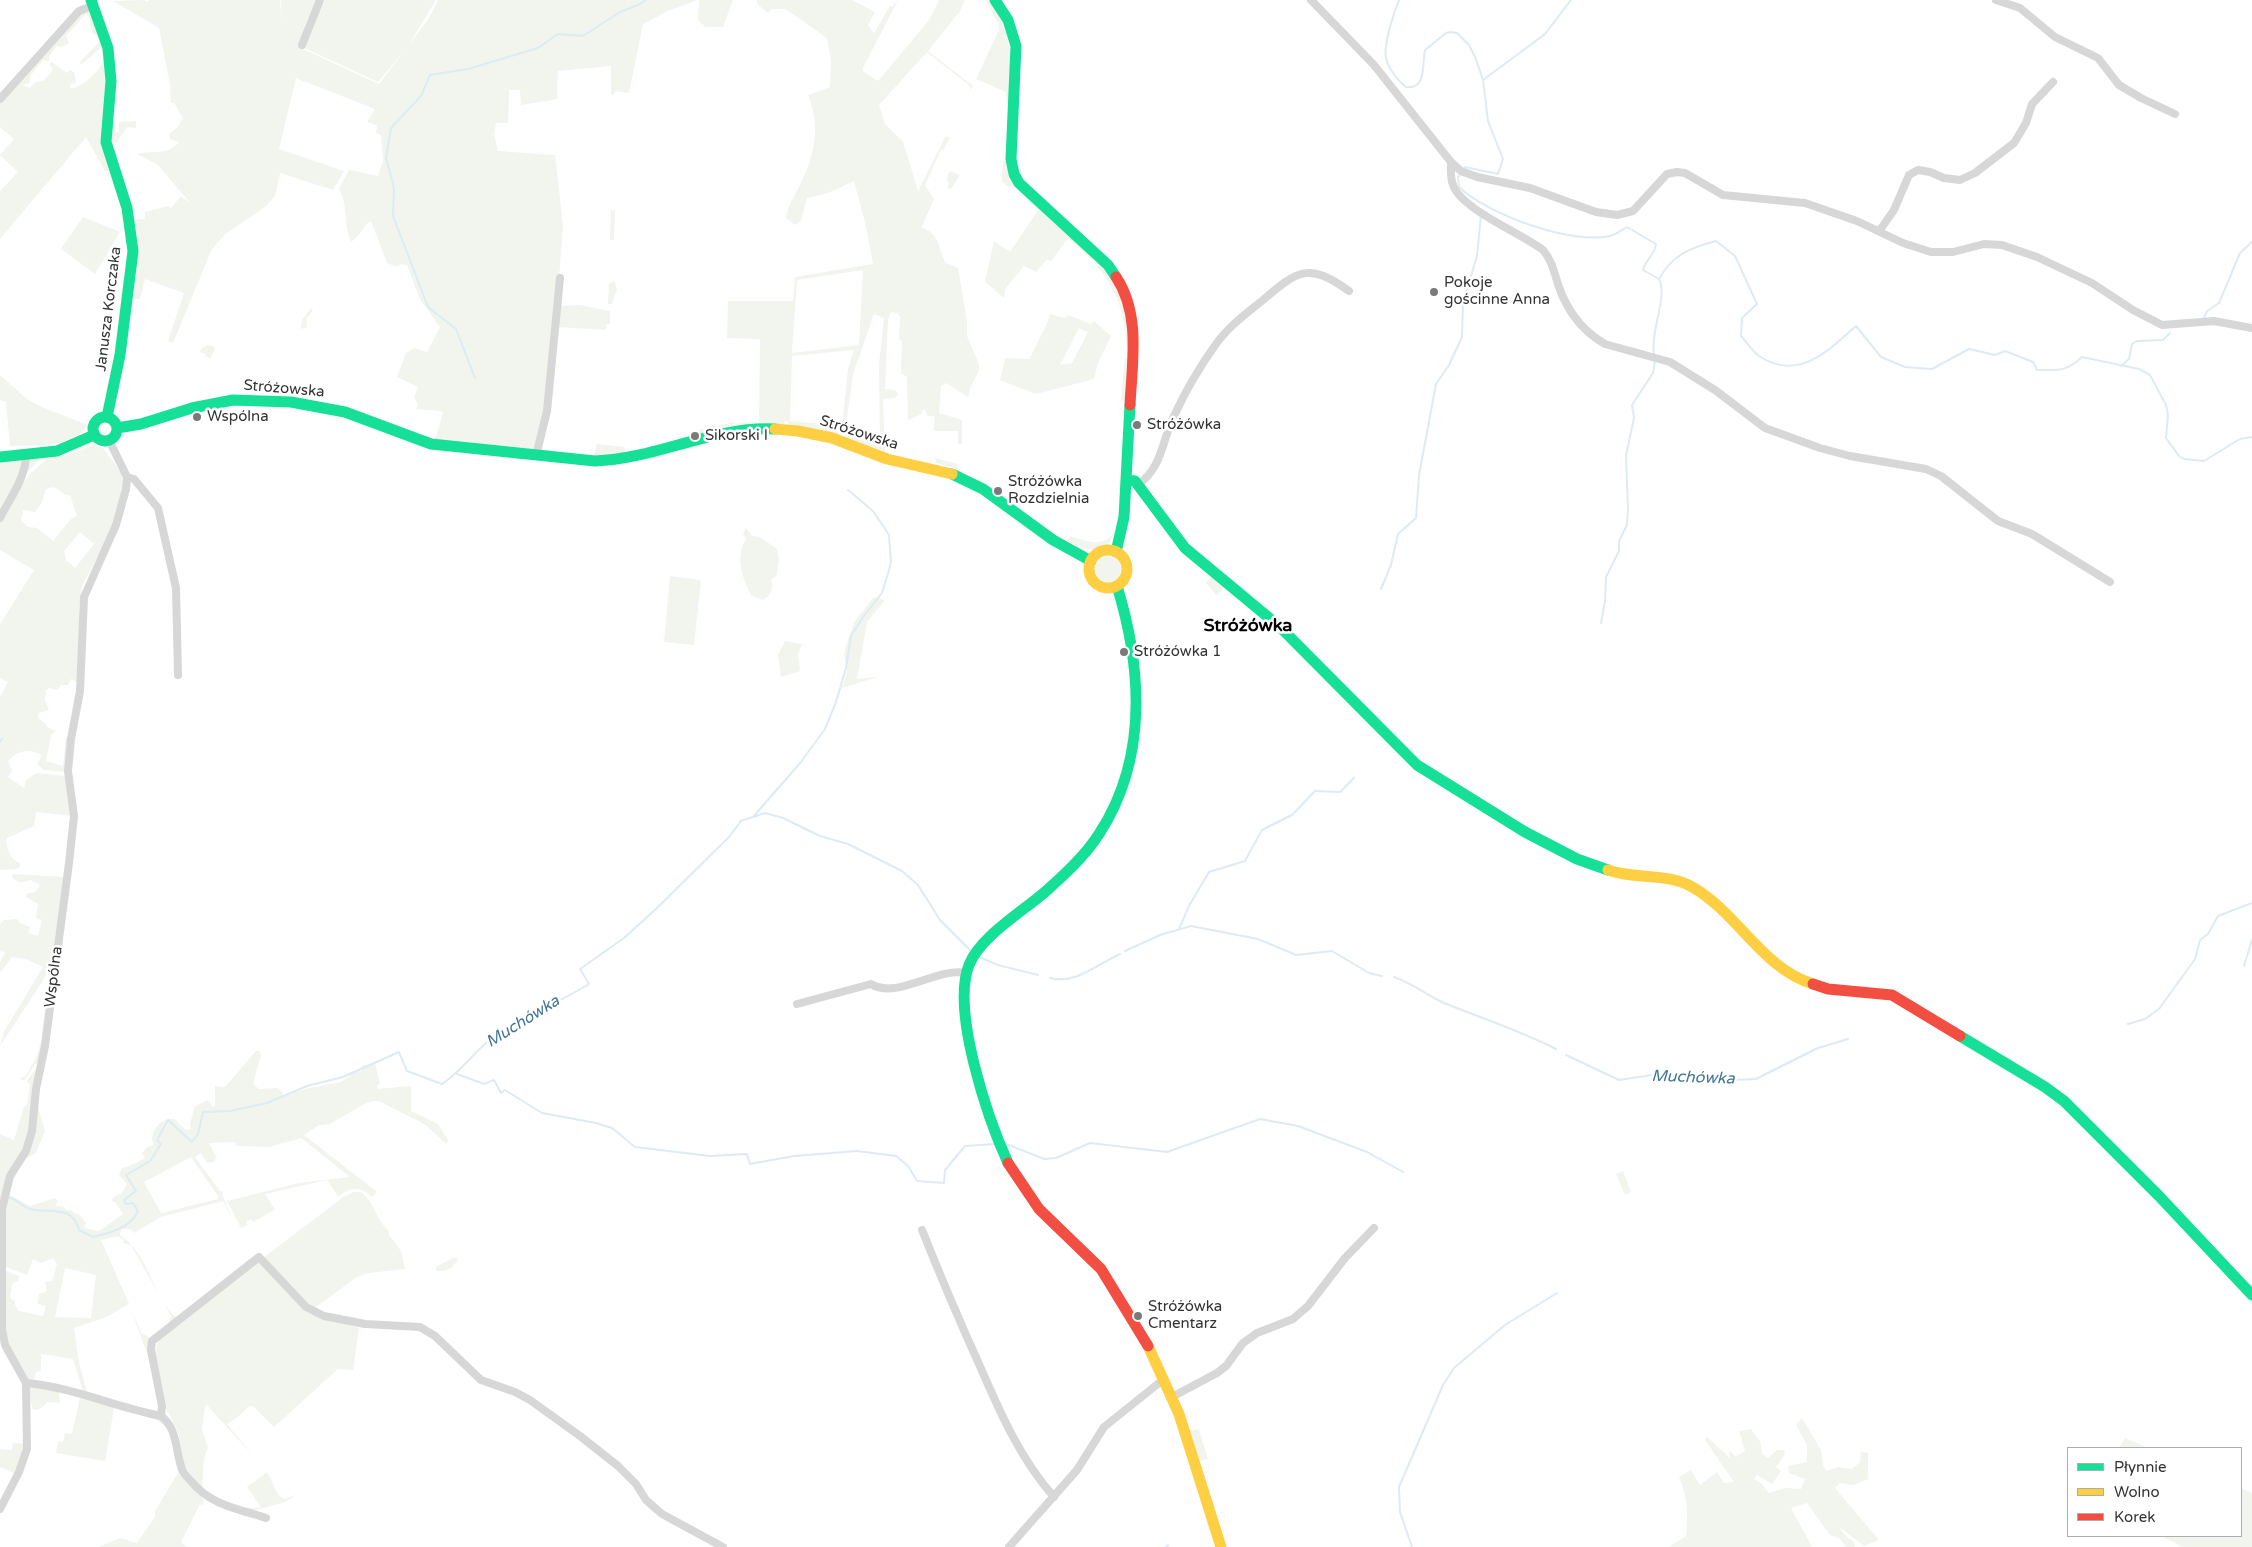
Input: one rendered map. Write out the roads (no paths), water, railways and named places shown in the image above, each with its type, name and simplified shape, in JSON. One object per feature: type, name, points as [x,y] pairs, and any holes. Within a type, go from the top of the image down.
[{"type":"street","points":[[302,45],[320,0]]},
{"type":"street","points":[[995,0],[1008,20],[1016,46],[1011,159],[1014,174],[1027,192],[1108,265],[1122,286],[1131,314],[1133,349],[1124,517],[1116,552]]},
{"type":"street","points":[[1311,0],[1374,65],[1451,162],[1464,172],[1477,177],[1530,188],[1596,212],[1617,215],[1633,210],[1661,179],[1677,172],[1686,174],[1723,195],[1804,203],[1880,230],[1902,243],[1931,252],[1953,252],[1984,244],[2002,245],[2036,257],[2092,283],[2140,314],[2162,324],[2214,321],[2252,328]]},
{"type":"street","points":[[1996,0],[2020,8],[2055,37],[2098,58],[2119,85],[2175,114]]},
{"type":"street","points":[[0,99],[80,11],[92,3]]},
{"type":"street","name":"Janusza Korczaka","points":[[92,3],[111,62],[106,142],[127,208],[132,243],[132,266],[121,353],[107,417]]},
{"type":"street","points":[[1880,230],[1894,210],[1909,176],[1918,170],[1930,172],[1944,178],[1960,180],[1975,173],[2014,143],[2026,122],[2032,104],[2053,82]]},
{"type":"street","points":[[1451,162],[1450,175],[1453,186],[1460,196],[1482,212],[1536,245],[1551,259],[1563,296],[1582,327],[1604,344],[1659,357],[1682,368],[1715,390],[1765,428],[1826,450],[1926,469],[1941,476],[1998,521],[2032,534],[2110,582]]},
{"type":"street","points":[[1138,486],[1155,469],[1175,415],[1216,343],[1231,327],[1279,286],[1303,273],[1317,273],[1330,278],[1349,291]]},
{"type":"street","points":[[536,456],[547,411],[560,278]]},
{"type":"street","name":"Stróżowska","points":[[117,428],[141,424],[192,408],[233,400],[291,402],[332,408],[431,444],[595,461],[622,460],[738,430],[772,429],[808,432],[842,441],[887,459],[939,469],[964,478],[983,489],[1053,540],[1091,561]]},
{"type":"street","points":[[107,417],[114,421],[117,428],[115,435],[109,440],[104,441],[94,435],[92,430],[97,420],[107,417]]},
{"type":"street","points":[[0,457],[57,451],[94,435]]},
{"type":"street","points":[[109,440],[127,477],[134,479],[158,508],[176,588],[178,676]]},
{"type":"street","points":[[0,518],[26,465],[26,454]]},
{"type":"street","name":"Wspólna","points":[[0,1508],[19,1472],[27,1449],[26,1383],[5,1345],[2,1329],[4,1201],[10,1176],[26,1151],[32,1131],[36,1089],[45,1046],[54,983],[74,816],[68,771],[70,739],[80,691],[84,597],[116,526],[126,489],[127,477]]},
{"type":"street","points":[[1126,480],[1135,481],[1186,548],[1280,626],[1417,765],[1525,832],[1577,859],[1613,872],[1680,881],[1694,888],[1711,900],[1760,950],[1799,980],[1828,989],[1892,995],[2045,1087],[2064,1101],[2159,1196],[2252,1295]]},
{"type":"street","points":[[1102,551],[1116,552],[1122,556],[1127,569],[1126,576],[1117,586],[1109,588],[1095,582],[1091,576],[1091,561],[1102,551]]},
{"type":"street","points":[[1117,586],[1130,630],[1138,694],[1136,738],[1124,780],[1107,821],[1091,846],[1070,869],[976,954],[966,973],[965,1010],[979,1082],[1000,1144],[1024,1190],[1040,1210],[1096,1262],[1164,1380],[1172,1397],[1221,1547]]},
{"type":"street","points":[[797,1004],[871,984],[879,989],[889,990],[932,976],[959,971],[966,973]]},
{"type":"street","points":[[1172,1397],[1217,1373],[1226,1366],[1243,1343],[1257,1332],[1293,1319],[1303,1310],[1345,1258],[1374,1228]]},
{"type":"street","points":[[922,1230],[1000,1414],[1030,1467],[1054,1497]]},
{"type":"street","points":[[161,1416],[162,1406],[151,1350],[152,1341],[259,1257],[306,1307],[324,1316],[365,1324],[420,1327],[435,1336],[481,1380],[515,1392],[530,1400],[580,1436],[618,1466],[636,1484],[646,1500],[662,1514],[723,1547]]},
{"type":"street","points":[[1009,1547],[1078,1470],[1104,1427],[1164,1380]]},
{"type":"street","points":[[26,1383],[48,1385],[104,1402],[161,1416],[167,1421],[175,1435],[182,1471],[199,1491],[214,1502],[266,1518]]},
{"type":"waterway","points":[[475,378],[456,329],[428,307],[393,216],[394,188],[386,158],[391,128],[421,96],[430,75],[468,69],[538,48],[558,34],[583,36],[620,12],[646,0]]},
{"type":"waterway","points":[[1399,0],[1394,12],[1385,52],[1391,70],[1406,87],[1413,87],[1420,80],[1425,50],[1446,33],[1457,33],[1469,45],[1476,59],[1483,80],[1488,121],[1503,159],[1498,174],[1465,167],[1463,170]]},
{"type":"waterway","points":[[1483,80],[1545,34],[1571,0]]},
{"type":"waterway","points":[[1461,174],[1458,177],[1459,187],[1472,197],[1509,217],[1530,225],[1552,232],[1593,238],[1612,235],[1627,227],[1656,244],[1643,270],[1659,279],[1664,270],[1683,253],[1716,241],[1735,256],[1757,304],[1742,318],[1741,336],[1756,354],[1773,363],[1787,366],[1799,365],[1812,360],[1835,345],[1856,326],[1881,357],[1905,367],[1932,369],[1969,349],[1995,355],[2005,351],[2033,362],[2037,370],[2066,368],[2082,357],[2139,369],[2150,375],[2166,405],[2168,415],[2166,438],[2179,456],[2184,459],[2204,461],[2240,439],[2252,437]]},
{"type":"waterway","points":[[1381,589],[1391,565],[1398,534],[1416,518],[1419,475],[1436,384],[1449,365],[1462,337],[1463,303],[1477,256],[1481,215]]},
{"type":"waterway","points":[[2204,318],[2207,311],[2219,303],[2240,253],[2252,242]]},
{"type":"waterway","points":[[1654,354],[1654,335],[1661,296],[1659,279]]},
{"type":"waterway","points":[[2121,366],[2129,359],[2132,344],[2137,341],[2163,340],[2170,333]]},
{"type":"waterway","points":[[1601,623],[1605,601],[1606,577],[1619,551],[1619,541],[1627,525],[1626,455],[1634,418],[1632,405],[1653,373],[1655,361]]},
{"type":"waterway","points":[[753,817],[801,762],[825,729],[836,702],[846,668],[851,636],[882,593],[891,563],[889,535],[873,511],[848,490]]},
{"type":"waterway","points":[[1179,929],[1189,906],[1209,872],[1245,861],[1262,830],[1292,815],[1315,791],[1340,792],[1354,778]]},
{"type":"waterway","name":"Muchówka","points":[[6,1197],[30,1209],[66,1213],[76,1222],[79,1230],[93,1237],[119,1229],[135,1217],[138,1211],[133,1203],[126,1204],[124,1200],[136,1191],[126,1175],[150,1161],[161,1144],[157,1140],[168,1120],[192,1142],[198,1134],[203,1112],[230,1111],[267,1103],[307,1086],[343,1077],[399,1052],[407,1071],[442,1084],[497,1035],[589,984],[580,969],[624,938],[657,908],[729,837],[741,821],[765,813],[783,818],[820,836],[848,844],[902,871],[918,885],[940,920],[971,951]]},
{"type":"waterway","points":[[2128,1024],[2145,1019],[2159,1009],[2195,959],[2200,940],[2208,934],[2218,916],[2252,903]]},
{"type":"waterway","name":"Muchówka","points":[[1125,951],[1160,935],[1191,926],[1258,939],[1296,955],[1332,951],[1369,973],[1382,976]]},
{"type":"waterway","points":[[2244,966],[2252,940]]},
{"type":"waterway","name":"Muchówka","points":[[1050,978],[1068,979],[1077,976],[1120,954]]},
{"type":"waterway","name":"Muchówka","points":[[979,957],[998,965],[1038,975]]},
{"type":"waterway","name":"Muchówka","points":[[1394,977],[1407,982],[1442,1002],[1514,1030],[1556,1049]]},
{"type":"waterway","name":"Muchówka","points":[[1566,1055],[1619,1080],[1652,1075],[1680,1076],[1712,1081],[1756,1079],[1818,1048],[1848,1039]]},
{"type":"waterway","points":[[457,1074],[484,1084],[494,1080],[501,1093],[505,1090],[542,1113],[596,1123],[612,1128],[635,1147],[710,1156],[747,1154],[750,1164],[794,1156],[857,1151],[896,1156],[908,1166],[917,1181],[944,1183],[945,1170],[965,1146],[994,1144]]},
{"type":"waterway","points":[[1004,1143],[1044,1159],[1056,1158],[1090,1143],[1167,1152],[1260,1119],[1298,1126],[1367,1152],[1403,1172]]},
{"type":"waterway","points":[[1412,1547],[1400,1512],[1399,1487],[1443,1385],[1454,1368],[1505,1325],[1557,1293]]},
{"type":"place","name":"Pokoje gościnne Anna","points":[[1434,292]]},
{"type":"place","name":"Wspólna","points":[[197,417]]},
{"type":"place","name":"Stróżówka","points":[[1137,425]]},
{"type":"place","name":"Sikorski I","points":[[695,436]]},
{"type":"place","name":"Stróżówka Rozdzielnia","points":[[998,491]]},
{"type":"place","name":"Stróżówka 1","points":[[1124,652]]},
{"type":"place","name":"Stróżówka Cmentarz","points":[[1138,1316]]},
{"type":"district","name":"Stróżówka","points":[[1248,626]]}]
